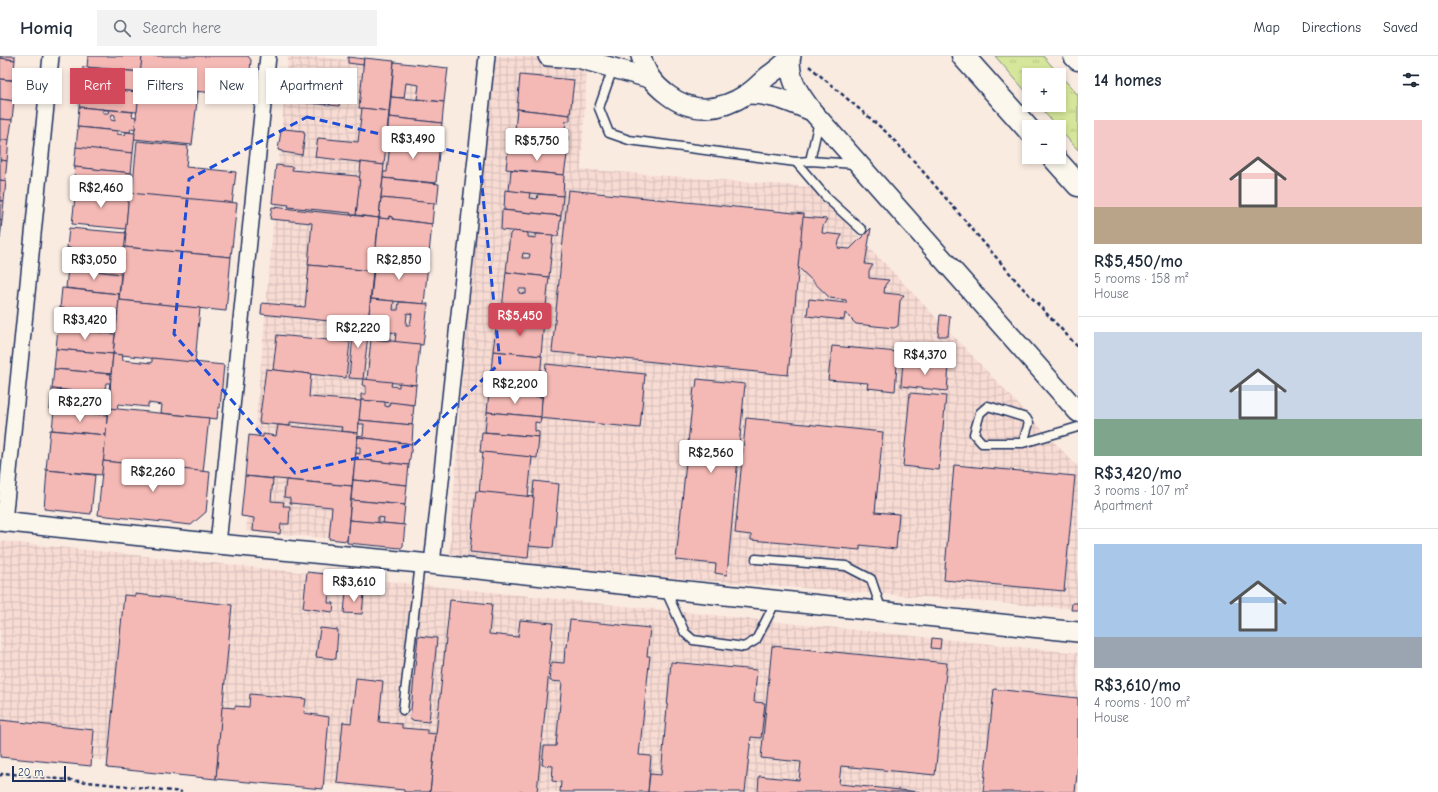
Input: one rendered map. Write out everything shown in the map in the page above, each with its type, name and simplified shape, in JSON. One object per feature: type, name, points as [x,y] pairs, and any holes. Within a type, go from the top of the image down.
[{"type":"highway","points":[[946,56],[998,96]]},
{"type":"highway","points":[[963,56],[1022,122]]},
{"type":"highway","points":[[1075,56],[1078,59]]},
{"type":"highway","points":[[1059,164],[1078,185]]},
{"type":"street","points":[[51,56],[2,521],[665,588],[1078,632]]},
{"type":"street","points":[[218,544],[268,56]]},
{"type":"street","points":[[426,564],[487,56]]},
{"type":"street","points":[[548,56],[579,57],[649,78]]},
{"type":"street","points":[[641,56],[649,78],[662,91],[678,102],[692,108],[706,108],[727,104],[748,94],[790,57]]},
{"type":"street","points":[[790,57],[790,72],[795,86],[816,115],[1078,412]]},
{"type":"street","points":[[748,94],[764,94],[781,98],[816,115]]},
{"type":"lane","points":[[613,68],[599,108],[609,133],[629,140],[796,162],[810,161],[860,164]]},
{"type":"lane","points":[[810,161],[816,115]]},
{"type":"lane","points":[[796,162],[826,197],[862,230]]},
{"type":"lane","points":[[1023,443],[1029,424],[1026,418],[988,406],[980,412],[974,434],[982,443],[1023,443],[1078,427]]},
{"type":"lane","points":[[756,559],[846,566],[871,579],[882,611]]},
{"type":"lane","points":[[403,710],[426,564]]},
{"type":"lane","points":[[665,588],[685,633],[693,640],[744,647],[756,640],[777,600]]},
{"type":"path","points":[[808,66],[885,131],[914,161],[1019,284],[1078,347]]},
{"type":"path","points":[[0,776],[3,773],[182,792]]},
{"type":"highlighted area","points":[[307,117],[479,157],[500,363],[415,444],[295,473],[174,334],[189,179]]},
{"type":"shaded area","points":[[288,56],[307,56],[442,69],[400,545],[246,531],[284,104],[357,104],[357,68],[287,68]]},
{"type":"shaded area","points":[[485,56],[588,56],[581,169],[812,187],[1078,467],[1078,609],[449,561]]},
{"type":"shaded area","points":[[0,541],[1078,653],[1078,792],[402,792],[0,750]]},
{"type":"green space","points":[[995,56],[1043,56],[1054,68],[1022,68],[1022,87]]},
{"type":"green space","points":[[1066,82],[1078,95],[1078,150],[1066,137],[1066,120],[1051,120],[1044,112],[1066,112]]},
{"type":"building","points":[[0,56],[15,56],[15,60],[0,58]]},
{"type":"building","points":[[88,56],[142,56],[141,68],[133,68],[133,71],[125,71],[125,68],[87,67]]},
{"type":"building","points":[[142,56],[248,56],[251,60],[250,68],[205,68],[205,92],[197,91],[197,68],[141,68]]},
{"type":"building","points":[[348,57],[364,59],[363,65],[348,63]]},
{"type":"building","points":[[0,58],[15,60],[14,68],[12,68],[12,80],[0,79]]},
{"type":"building","points":[[364,58],[394,61],[389,111],[359,108]]},
{"type":"building","points":[[394,62],[448,68],[444,102],[417,99],[419,85],[406,83],[404,98],[391,97]]},
{"type":"building","points":[[125,71],[133,71],[133,91],[125,91]]},
{"type":"building","points":[[520,75],[574,80],[570,115],[517,109]]},
{"type":"building","points":[[0,79],[12,80],[12,101],[0,99]]},
{"type":"building","points":[[125,91],[133,91],[133,104],[138,104],[137,112],[79,107],[79,104],[125,104]]},
{"type":"building","points":[[391,97],[444,102],[442,123],[389,117]]},
{"type":"building","points":[[0,99],[12,101],[12,104],[14,104],[12,120],[0,119]]},
{"type":"building","points":[[137,104],[197,104],[192,145],[134,139]]},
{"type":"building","points":[[330,104],[339,104],[339,106]]},
{"type":"building","points":[[79,107],[133,112],[132,116],[136,117],[135,129],[131,128],[130,132],[77,127]],"holes":[[[103,110],[109,110],[108,113],[103,113]],[[112,114],[115,115],[115,121],[111,120]]]},
{"type":"building","points":[[362,108],[389,111],[384,165],[315,157],[318,138],[358,142]]},
{"type":"building","points":[[517,109],[570,115],[570,121],[566,121],[565,129],[569,129],[568,135],[515,130]]},
{"type":"building","points":[[389,117],[442,123],[440,142],[387,137]]},
{"type":"building","points":[[0,119],[12,120],[9,140],[0,140]]},
{"type":"building","points":[[78,127],[117,131],[117,134],[125,135],[126,132],[135,133],[133,153],[76,148]]},
{"type":"building","points":[[284,129],[304,131],[305,134],[302,155],[278,150],[281,131]]},
{"type":"building","points":[[515,130],[539,132],[538,138],[542,138],[543,133],[552,134],[552,139],[557,139],[558,134],[568,135],[568,141],[565,141],[564,149],[567,149],[567,155],[513,150]]},
{"type":"building","points":[[387,137],[440,142],[436,183],[383,178],[383,172],[387,172],[390,144],[386,144]]},
{"type":"building","points":[[0,140],[9,140],[7,161],[0,160]]},
{"type":"building","points":[[137,141],[188,146],[186,167],[236,172],[232,204],[132,194]]},
{"type":"building","points":[[76,147],[133,153],[131,173],[74,167]]},
{"type":"building","points":[[508,150],[567,155],[564,175],[506,169]]},
{"type":"building","points":[[0,160],[7,161],[5,181],[0,180]]},
{"type":"building","points":[[361,162],[384,165],[379,218],[356,215]]},
{"type":"building","points":[[276,165],[293,167],[292,170],[357,176],[360,178],[356,215],[350,215],[351,213],[288,207],[289,205],[272,203]]},
{"type":"building","points":[[75,167],[132,173],[129,193],[73,188]]},
{"type":"building","points":[[511,170],[564,175],[563,196],[509,191]]},
{"type":"building","points":[[383,178],[439,184],[437,204],[381,198]]},
{"type":"building","points":[[0,180],[6,181],[4,201],[0,201]]},
{"type":"building","points":[[76,188],[129,193],[126,229],[72,224]]},
{"type":"building","points":[[505,190],[530,193],[529,198],[537,199],[538,194],[563,196],[561,216],[504,210]]},
{"type":"building","points":[[568,190],[804,214],[788,375],[552,352]]},
{"type":"building","points":[[129,193],[237,203],[231,257],[124,247]]},
{"type":"building","points":[[381,198],[434,203],[432,224],[392,219],[392,217],[389,216],[389,219],[379,218]]},
{"type":"building","points":[[0,201],[4,201],[2,221],[0,220]]},
{"type":"building","points":[[272,207],[379,218],[373,271],[308,265],[312,223],[270,219]]},
{"type":"building","points":[[502,210],[561,216],[558,236],[501,230]]},
{"type":"building","points":[[389,216],[392,217],[392,219],[432,224],[428,264],[375,258],[379,218],[389,219]]},
{"type":"building","points":[[803,217],[827,219],[823,226],[822,233],[842,235],[838,248],[850,249],[871,228],[865,264],[873,265],[869,271],[869,278],[889,280],[885,285],[884,293],[904,295],[900,301],[898,326],[894,328],[856,324],[845,313],[844,320],[807,316],[809,299],[846,303],[846,300],[830,298],[798,267]]},
{"type":"building","points":[[0,220],[2,221],[0,239]]},
{"type":"building","points":[[69,228],[126,233],[124,253],[67,248]]},
{"type":"building","points":[[513,231],[528,233],[528,237],[536,238],[536,234],[553,235],[549,277],[506,272],[510,234]],"holes":[[[523,253],[530,254],[529,258],[522,258]]]},
{"type":"building","points":[[124,247],[231,257],[226,311],[119,300]]},
{"type":"building","points":[[67,248],[124,253],[121,274],[65,268]],"holes":[[[72,249],[87,251],[87,258],[72,257]]]},
{"type":"building","points":[[375,258],[428,264],[424,304],[371,299]]},
{"type":"building","points":[[309,265],[373,271],[368,325],[261,314],[262,303],[305,307]]},
{"type":"building","points":[[68,268],[121,274],[119,294],[66,288]]},
{"type":"building","points":[[506,272],[549,277],[545,316],[528,314],[529,310],[521,309],[520,314],[505,312],[502,309]],"holes":[[[519,289],[526,289],[526,294],[519,293]]]},
{"type":"building","points":[[62,288],[119,294],[118,313],[60,308]]},
{"type":"building","points":[[371,299],[394,301],[393,310],[398,310],[399,302],[428,304],[423,345],[395,342],[396,333],[391,332],[390,341],[367,339],[368,330],[372,330],[373,321],[368,320]],"holes":[[[407,313],[412,314],[410,325],[406,325]]]},
{"type":"building","points":[[119,300],[200,308],[195,363],[113,354]]},
{"type":"building","points":[[60,308],[118,313],[117,315],[112,314],[112,318],[117,319],[116,330],[110,329],[110,334],[58,328]]},
{"type":"building","points":[[940,315],[950,316],[948,336],[938,336]]},
{"type":"building","points":[[526,318],[544,320],[541,356],[493,351],[497,320],[526,323]]},
{"type":"building","points":[[345,323],[369,326],[363,379],[349,378],[353,336],[344,334]]},
{"type":"building","points":[[58,328],[115,334],[113,354],[56,349]]},
{"type":"building","points":[[277,335],[350,342],[346,378],[273,370]]},
{"type":"building","points":[[371,339],[420,344],[416,385],[367,380]]},
{"type":"building","points":[[947,345],[951,345],[951,354],[946,353]]},
{"type":"building","points":[[832,346],[898,352],[895,391],[867,388],[868,383],[828,380]]},
{"type":"building","points":[[56,349],[113,354],[111,374],[54,369]]},
{"type":"building","points":[[493,351],[542,356],[540,377],[491,372]]},
{"type":"building","points":[[113,354],[123,355],[122,360],[152,363],[152,358],[224,365],[220,408],[218,408],[217,419],[161,413],[162,405],[148,403],[148,407],[118,404],[117,409],[108,408]]},
{"type":"building","points":[[903,361],[949,365],[947,391],[901,386]]},
{"type":"building","points":[[546,364],[645,374],[640,428],[540,418]]},
{"type":"building","points":[[54,369],[111,374],[110,394],[52,389]],"holes":[[[106,383],[110,383],[109,390],[105,389]]]},
{"type":"building","points":[[266,369],[311,374],[309,397],[361,401],[358,433],[341,431],[342,427],[290,422],[290,426],[259,423]]},
{"type":"building","points":[[491,372],[544,377],[542,397],[489,392]]},
{"type":"building","points":[[363,379],[392,382],[391,386],[399,387],[399,383],[416,385],[414,405],[361,400],[361,394],[366,394],[366,386],[362,385]]},
{"type":"building","points":[[697,379],[745,384],[727,575],[715,573],[716,564],[676,560],[694,387],[696,388]]},
{"type":"building","points":[[52,389],[105,394],[105,398],[109,398],[108,411],[103,411],[102,414],[50,409]]},
{"type":"building","points":[[489,392],[542,397],[541,417],[487,412]]},
{"type":"building","points":[[910,393],[946,396],[939,470],[903,466]]},
{"type":"building","points":[[361,400],[385,402],[385,406],[389,407],[390,402],[414,405],[412,425],[359,420]]},
{"type":"building","points":[[108,408],[209,418],[203,472],[103,461]]},
{"type":"building","points":[[54,410],[107,415],[106,435],[52,430]]},
{"type":"building","points":[[487,412],[541,417],[540,423],[535,422],[535,431],[539,432],[539,437],[485,432]]},
{"type":"building","points":[[746,418],[883,432],[875,512],[899,514],[896,549],[860,545],[860,550],[751,540],[751,535],[735,533]]},
{"type":"building","points":[[359,420],[413,425],[412,444],[358,437],[357,435],[363,436],[364,424],[359,424]]},
{"type":"building","points":[[278,425],[358,433],[352,486],[245,476],[249,435],[263,437],[263,434],[276,436]]},
{"type":"building","points":[[50,430],[106,435],[102,475],[46,470]]},
{"type":"building","points":[[482,432],[539,437],[537,458],[480,452]]},
{"type":"building","points":[[358,437],[412,444],[409,465],[355,459],[356,453],[360,454],[360,447],[356,447]]},
{"type":"building","points":[[483,452],[532,457],[528,497],[479,492]]},
{"type":"building","points":[[355,459],[409,465],[407,485],[353,480]]},
{"type":"building","points":[[103,461],[210,472],[206,512],[191,525],[98,515]]},
{"type":"building","points":[[954,465],[1075,476],[1064,591],[944,580]]},
{"type":"building","points":[[47,470],[95,475],[91,514],[44,509]]},
{"type":"building","points":[[245,476],[273,479],[271,501],[284,502],[283,506],[290,506],[289,524],[281,524],[280,534],[253,531],[254,518],[241,516]]},
{"type":"building","points":[[286,480],[352,486],[347,541],[329,539],[332,507],[290,503],[290,498],[284,497]]},
{"type":"building","points":[[353,480],[407,485],[405,505],[351,500]]},
{"type":"building","points":[[534,481],[559,484],[553,548],[528,546]]},
{"type":"building","points":[[476,491],[534,497],[528,558],[470,552]]},
{"type":"building","points":[[351,500],[405,505],[403,525],[383,523],[384,518],[378,517],[378,523],[349,520]]},
{"type":"building","points":[[349,520],[405,525],[403,546],[401,548],[347,543]]},
{"type":"building","points":[[307,572],[344,576],[342,591],[329,590],[328,603],[334,603],[333,612],[303,608]]},
{"type":"building","points":[[346,592],[364,593],[362,614],[344,613]]},
{"type":"building","points":[[135,594],[232,605],[216,779],[107,768],[124,595],[135,596]]},
{"type":"building","points":[[450,600],[492,604],[489,634],[518,637],[520,620],[553,623],[537,792],[430,792]]},
{"type":"building","points":[[1072,603],[1078,603],[1078,610],[1071,610]]},
{"type":"building","points":[[570,620],[650,628],[647,656],[650,656],[639,755],[651,756],[648,792],[560,792],[561,782],[552,781],[553,766],[542,765],[544,746],[556,746],[562,682],[550,681],[552,662],[564,663],[565,647],[567,647]]},
{"type":"building","points":[[320,628],[338,630],[336,659],[316,657]]},
{"type":"building","points":[[418,636],[437,638],[429,722],[410,720]]},
{"type":"building","points":[[932,638],[941,639],[940,649],[931,648]]},
{"type":"building","points":[[772,646],[947,663],[935,775],[841,766],[839,784],[921,792],[758,792],[759,776],[799,780],[801,762],[761,758]]},
{"type":"building","points":[[671,662],[757,670],[754,702],[765,703],[761,738],[751,737],[745,792],[648,792],[650,774],[661,775]]},
{"type":"building","points":[[356,678],[383,681],[379,722],[402,724],[402,728],[427,730],[427,733],[436,734],[430,792],[404,792],[404,790],[337,783],[343,722],[351,723]]},
{"type":"building","points":[[994,689],[1078,698],[1078,765],[1075,792],[983,792]]},
{"type":"building","points":[[250,694],[306,699],[304,713],[329,717],[323,789],[216,779],[222,707],[249,707]]},
{"type":"building","points":[[0,720],[94,730],[91,766],[0,757]]}]
